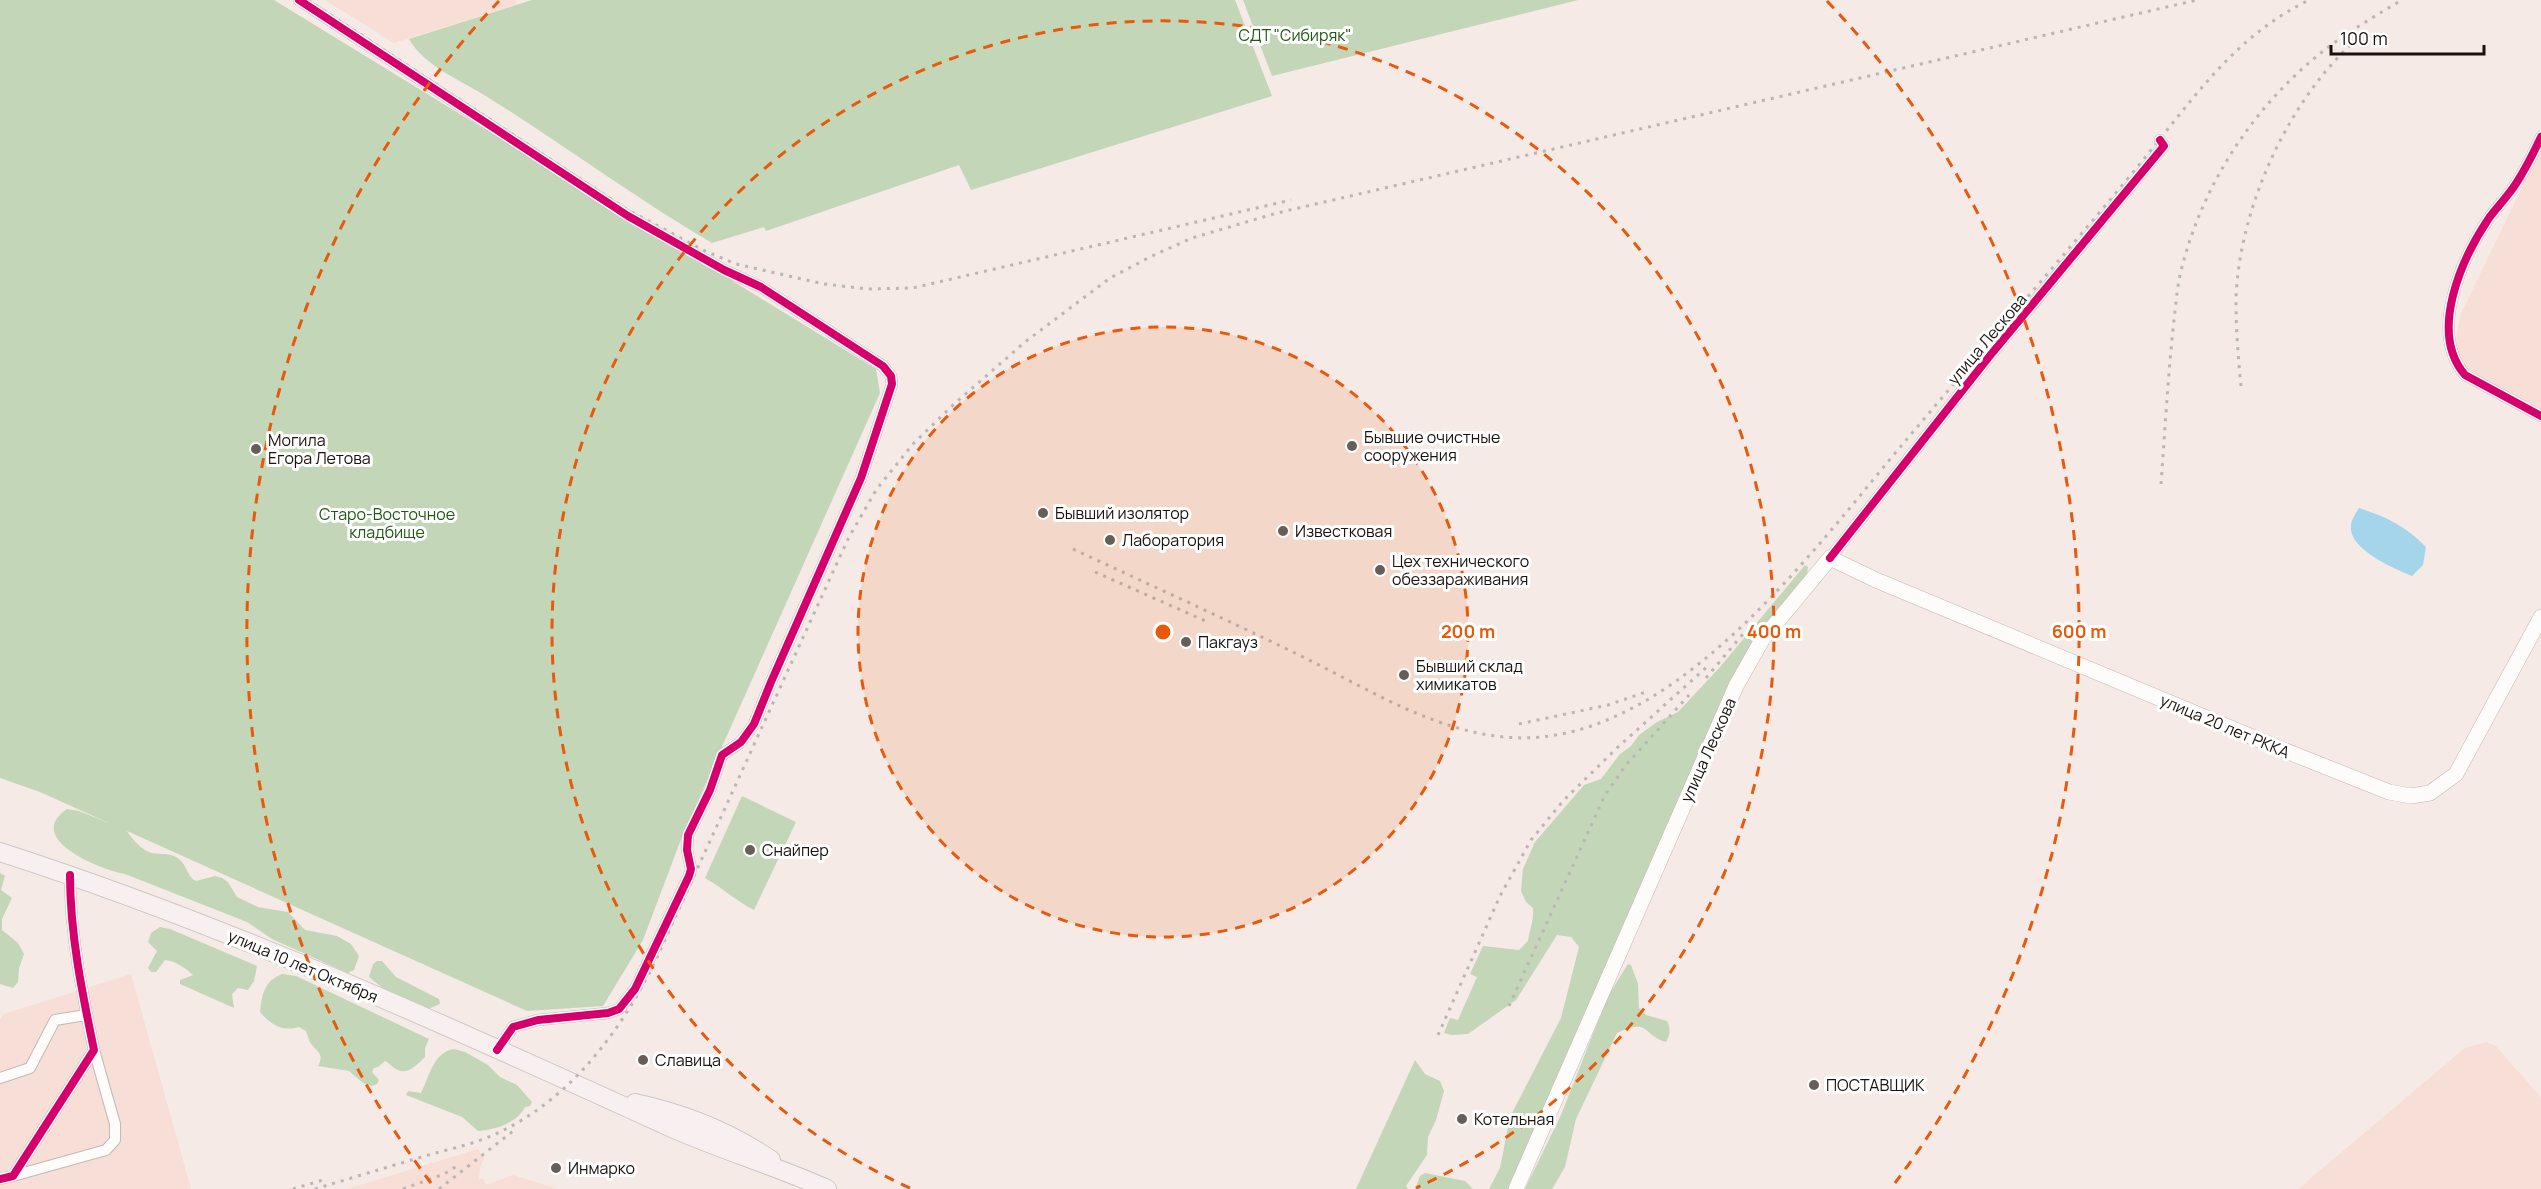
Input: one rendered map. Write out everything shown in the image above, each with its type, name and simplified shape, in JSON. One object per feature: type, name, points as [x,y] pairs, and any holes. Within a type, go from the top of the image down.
[{"type":"main road","name":"улица 20 лет РККА","points":[[1830,558],[1876,580],[2276,747],[2389,792],[2411,796],[2430,794],[2456,774],[2541,617]]},
{"type":"main road","name":"улица Лескова","points":[[1516,1189],[1736,686],[1762,640],[1830,558]]},
{"type":"main road","name":"улица 10 лет Октября","points":[[0,852],[70,875],[263,948],[600,1095],[669,1110],[714,1126],[750,1145],[788,1172],[827,1189]]},
{"type":"street","points":[[299,0],[628,216],[724,270],[761,287],[883,366],[891,376],[892,384],[861,478],[754,724],[741,742],[722,755],[710,790],[688,835],[687,850],[691,869],[689,876],[635,989],[619,1009],[608,1013],[538,1020],[513,1027],[497,1050]]},
{"type":"street","points":[[2541,137],[2516,183],[2470,249],[2457,281],[2450,310],[2449,339],[2456,364],[2465,375],[2541,416]]},
{"type":"street","name":"улица Лескова","points":[[1830,558],[1988,358],[2133,182],[2159,154],[2164,146],[2160,140]]},
{"type":"street","points":[[0,1179],[106,1150],[115,1140],[115,1124],[94,1050],[87,1015],[70,909],[70,875]]},
{"type":"street","points":[[0,1078],[30,1068],[55,1020],[87,1015]]},
{"type":"street","points":[[13,1176],[94,1050]]},
{"type":"shaded area","points":[[325,0],[515,0],[517,4],[394,43]]},
{"type":"shaded area","points":[[2541,148],[2541,411],[2469,373],[2461,365],[2455,346],[2460,316]]},
{"type":"shaded area","points":[[131,974],[191,1189],[0,1189],[0,1019],[4,1014]]},
{"type":"shaded area","points":[[2486,1042],[2496,1046],[2541,1098],[2541,1189],[2298,1189],[2465,1048]]},
{"type":"shaded area","points":[[478,1149],[484,1159],[480,1167],[479,1179],[483,1179],[486,1185],[513,1175],[558,1189],[347,1189]]},
{"type":"green space","name":"Старо-Восточное кладбище","points":[[0,0],[274,0],[876,369],[880,393],[683,834],[643,940],[603,1006],[527,1011],[127,831],[144,850],[172,855],[179,859],[196,881],[215,876],[222,878],[228,882],[237,897],[258,907],[288,912],[305,930],[337,936],[351,944],[359,956],[354,970],[348,973],[272,939],[247,922],[84,860],[60,842],[54,831],[56,820],[67,809],[79,811],[111,824],[40,792],[0,778]]},
{"type":"green space","points":[[532,0],[1235,0],[1272,96],[971,190],[959,165],[766,231],[764,227],[712,243],[517,116],[445,73],[425,58],[409,39]]},
{"type":"green space","name":"СДТ \"Сибиряк\"","points":[[1243,0],[1578,0],[1272,76]]},
{"type":"green space","points":[[1805,565],[1808,567],[1807,575],[1776,615],[1511,1189],[1489,1189],[1500,1168],[1510,1117],[1561,1018],[1579,947],[1571,937],[1557,935],[1516,1000],[1468,1034],[1444,1033],[1450,1018],[1458,1020],[1477,977],[1470,974],[1483,946],[1519,950],[1528,941],[1533,908],[1526,902],[1521,891],[1523,869],[1535,842],[1584,785],[1601,779],[1620,754],[1631,746],[1639,735],[1657,722],[1678,712],[1720,667]]},
{"type":"green space","name":"Снайпер","points":[[742,796],[796,822],[754,910],[705,878]]},
{"type":"green space","points":[[0,873],[5,876],[1,890],[12,898],[2,919],[2,930],[18,943],[24,954],[19,968],[18,982],[13,988],[0,984]]},
{"type":"green space","points":[[160,927],[170,929],[257,966],[254,981],[248,990],[238,988],[232,994],[234,1008],[180,984],[180,980],[193,975],[176,963],[165,960],[156,972],[151,972],[148,968],[157,951],[148,942],[151,933]]},
{"type":"green space","points":[[382,961],[396,977],[439,999],[440,1004],[428,1009],[384,989],[369,977],[373,964]]},
{"type":"green space","points":[[1628,964],[1631,965],[1638,984],[1639,1008],[1646,1015],[1667,1021],[1669,1034],[1666,1042],[1641,1027],[1617,1033],[1576,1119],[1565,1167],[1552,1189],[1525,1189],[1561,1115],[1608,996]]},
{"type":"green space","points":[[282,974],[296,976],[429,1039],[425,1048],[425,1057],[406,1071],[396,1069],[385,1061],[374,1068],[372,1072],[379,1080],[372,1086],[363,1083],[349,1071],[318,1066],[321,1059],[320,1054],[311,1044],[306,1031],[299,1027],[288,1029],[278,1026],[268,1021],[260,1012],[263,994],[268,985]]},
{"type":"green space","points":[[454,1049],[465,1052],[488,1065],[500,1077],[517,1085],[532,1102],[530,1106],[525,1107],[517,1117],[505,1125],[478,1131],[462,1117],[406,1095],[408,1091],[421,1093],[436,1060],[447,1051]]},
{"type":"green space","points":[[1415,1060],[1425,1074],[1440,1081],[1444,1091],[1436,1120],[1428,1137],[1427,1155],[1406,1186],[1408,1189],[1356,1189]]},
{"type":"green space","points":[[1425,1173],[1465,1181],[1473,1189],[1415,1189],[1420,1176]]},
{"type":"water","points":[[2359,508],[2395,523],[2426,547],[2423,565],[2412,576],[2374,557],[2357,543],[2351,526]]},
{"type":"railway","points":[[308,0],[626,209],[705,251],[736,264],[824,284],[868,289],[913,288],[1291,200]]},
{"type":"railway","points":[[315,1189],[486,1138],[514,1125],[539,1108],[563,1090],[584,1068],[621,1021],[652,968],[848,539],[876,490],[913,444],[953,405],[1025,342],[1110,278],[1192,238],[1277,213],[2197,0]]},
{"type":"railway","points":[[1073,549],[1276,644],[1401,707],[1451,726],[1504,737],[1565,733],[1623,713],[1679,679],[1731,636],[1781,587],[2110,200],[2209,79],[2244,44],[2264,28],[2309,0]]},
{"type":"railway","points":[[2161,484],[2178,283],[2190,239],[2202,208],[2234,150],[2274,97],[2322,52],[2402,0]]},
{"type":"railway","points":[[2241,386],[2236,299],[2239,263],[2247,225],[2259,188],[2275,151],[2294,116],[2316,83],[2341,54],[2368,30]]},
{"type":"railway","points":[[1095,572],[1210,623]]},
{"type":"railway","points":[[1706,678],[1743,634]]},
{"type":"railway","points":[[1438,1035],[1500,896],[1531,840],[1563,801],[1618,747],[1709,665]]},
{"type":"railway","points":[[1519,724],[1608,705],[1649,691]]},
{"type":"railway","points":[[1509,1006],[1605,795],[1626,765],[1689,695]]},
{"type":"railway","points":[[439,1189],[517,1128]]},
{"type":"railway","points":[[403,1189],[444,1174],[460,1164]]},
{"type":"railway","points":[[293,1189],[323,1180]]},
{"type":"cycle path","points":[[299,0],[628,216],[724,270],[761,287],[883,366],[891,376],[892,384],[861,478],[754,724],[741,742],[722,755],[710,790],[688,835],[687,850],[691,869],[689,876],[635,989],[619,1009],[608,1013],[538,1020],[513,1027],[497,1050]]},
{"type":"cycle path","points":[[2541,137],[2520,177],[2489,218],[2469,253],[2453,295],[2449,317],[2449,338],[2454,358],[2465,375],[2541,416]]},
{"type":"cycle path","points":[[1830,558],[1988,358],[2164,146],[2160,140]]},
{"type":"cycle path","points":[[0,1179],[13,1176],[94,1050],[74,941],[70,875]]},
{"type":"place","name":"Бывшие очистные сооружения","points":[[1352,446]]},
{"type":"place","name":"Могила Егора Летова","points":[[256,449]]},
{"type":"place","name":"Бывший изолятор","points":[[1043,513]]},
{"type":"place","name":"Известковая","points":[[1283,531]]},
{"type":"place","name":"Лаборатория","points":[[1110,540]]},
{"type":"place","name":"Цех технического обеззараживания","points":[[1380,570]]},
{"type":"place","name":"Пакгауз","points":[[1186,642]]},
{"type":"place","name":"Бывший склад химикатов","points":[[1404,675]]},
{"type":"place","name":"Снайпер","points":[[750,850]]},
{"type":"place","name":"Славица","points":[[643,1060]]},
{"type":"place","name":"ПОСТАВЩИК","points":[[1814,1085]]},
{"type":"place","name":"Котельная","points":[[1462,1119]]},
{"type":"place","name":"Инмарко","points":[[556,1168]]}]
